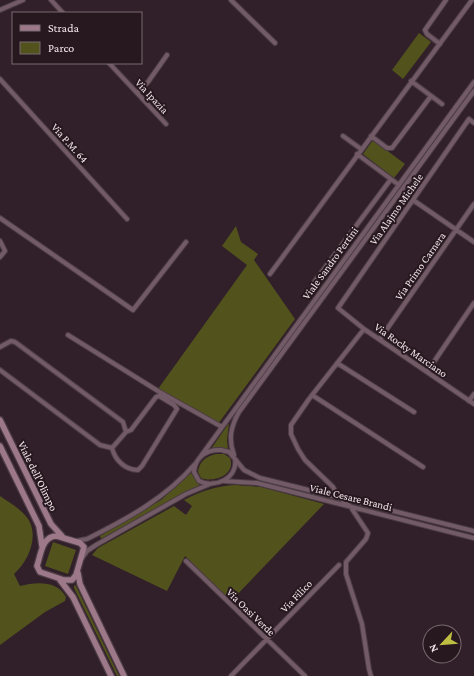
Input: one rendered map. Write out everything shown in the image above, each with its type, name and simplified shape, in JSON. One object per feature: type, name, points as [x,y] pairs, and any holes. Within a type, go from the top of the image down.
[{"type":"street","points":[[0,10],[23,0]]},
{"type":"street","points":[[51,0],[62,12]]},
{"type":"street","points":[[231,0],[275,43]]},
{"type":"street","points":[[440,44],[427,34],[425,30],[446,0]]},
{"type":"street","points":[[270,274],[472,0]]},
{"type":"street","points":[[137,93],[148,82],[167,55]]},
{"type":"street","name":"Via Ipazia","points":[[110,64],[166,124]]},
{"type":"street","name":"Via P.M. 64","points":[[0,79],[127,219]]},
{"type":"street","points":[[411,81],[442,104]]},
{"type":"street","name":"Viale Sandro Pertini","points":[[201,456],[473,85]]},
{"type":"street","name":"Viale Sandro Pertini","points":[[234,457],[230,436],[239,412],[474,91]]},
{"type":"street","points":[[371,136],[387,148],[392,148],[431,96]]},
{"type":"street","name":"Via Alajmo Michele","points":[[338,308],[469,119],[474,123]]},
{"type":"street","points":[[342,136],[361,149]]},
{"type":"street","points":[[358,154],[399,185]]},
{"type":"street","points":[[312,285],[391,178]]},
{"type":"street","points":[[413,200],[474,242]]},
{"type":"street","name":"Via Primo Carnera","points":[[380,339],[474,204]]},
{"type":"street","points":[[0,218],[133,310],[186,242]]},
{"type":"street","points":[[0,241],[5,251],[0,257]]},
{"type":"street","points":[[427,372],[474,304]]},
{"type":"street","name":"Via Rocky Marciano","points":[[338,308],[364,329],[474,404]]},
{"type":"street","points":[[364,329],[312,395],[291,425],[292,434],[298,449],[305,460],[334,487],[338,498],[350,506],[368,533],[366,539],[346,562],[346,574],[362,624],[368,669],[371,676]]},
{"type":"street","points":[[68,335],[158,391],[222,427]]},
{"type":"street","points":[[0,347],[11,341],[15,342],[123,422],[126,432]]},
{"type":"street","points":[[337,363],[414,412]]},
{"type":"street","points":[[0,370],[100,445],[112,448]]},
{"type":"street","points":[[469,401],[474,394]]},
{"type":"street","points":[[312,395],[423,467]]},
{"type":"street","points":[[159,396],[174,405],[177,409],[142,466],[138,470],[132,470],[115,459],[112,448],[126,432],[131,430],[156,397],[159,396]]},
{"type":"street","name":"Viale dell'Olimpo","points":[[0,420],[51,524],[63,537]]},
{"type":"street","name":"Viale dell'Olimpo","points":[[0,446],[39,526],[42,549]]},
{"type":"street","points":[[72,540],[87,539],[145,507],[169,490],[201,456],[216,449],[225,450],[234,457],[234,469],[230,476],[223,481],[210,484],[186,494],[96,545],[87,551],[81,560]]},
{"type":"street","name":"Viale Cesare Brandi","points":[[234,457],[244,470],[254,476],[474,531]]},
{"type":"street","points":[[195,464],[194,472],[196,479],[210,484]]},
{"type":"street","name":"Viale Cesare Brandi","points":[[223,481],[257,483],[474,538]]},
{"type":"street","points":[[57,536],[72,540],[80,543],[84,547],[75,577],[72,580],[68,581],[57,578],[40,572],[37,569],[46,539],[57,536]]},
{"type":"street","name":"Via Oasi Verde","points":[[186,561],[304,676]]},
{"type":"street","name":"Via Filico","points":[[231,676],[339,565]]},
{"type":"street","points":[[78,568],[80,584],[124,676]]},
{"type":"street","points":[[57,578],[69,590],[112,676]]},
{"type":"green space","points":[[419,33],[431,42],[403,79],[392,70]]},
{"type":"green space","points":[[373,140],[405,164],[394,178],[363,154]]},
{"type":"green space","points":[[236,226],[241,242],[258,254],[254,260],[295,319],[218,424],[158,389],[247,265],[222,246]]},
{"type":"green space","points":[[229,423],[227,440],[228,449],[211,449]]},
{"type":"green space","points":[[224,454],[230,458],[230,469],[223,476],[217,478],[201,478],[198,472],[201,462],[209,456]]},
{"type":"green space","points":[[191,473],[200,485],[101,539],[100,536],[161,500]]},
{"type":"green space","points":[[235,485],[261,487],[324,504],[231,601],[185,556],[167,591],[92,555],[98,548],[174,506],[186,515],[192,506],[184,500],[190,497],[215,488]]},
{"type":"green space","points":[[0,496],[23,513],[29,520],[32,528],[32,545],[29,553],[20,568],[14,574],[20,586],[39,583],[52,585],[62,591],[66,597],[65,601],[45,612],[0,645]]},
{"type":"green space","points":[[53,542],[76,550],[68,574],[45,566]]},
{"type":"green space","points":[[74,585],[76,586],[119,676],[117,676],[74,588]]}]
